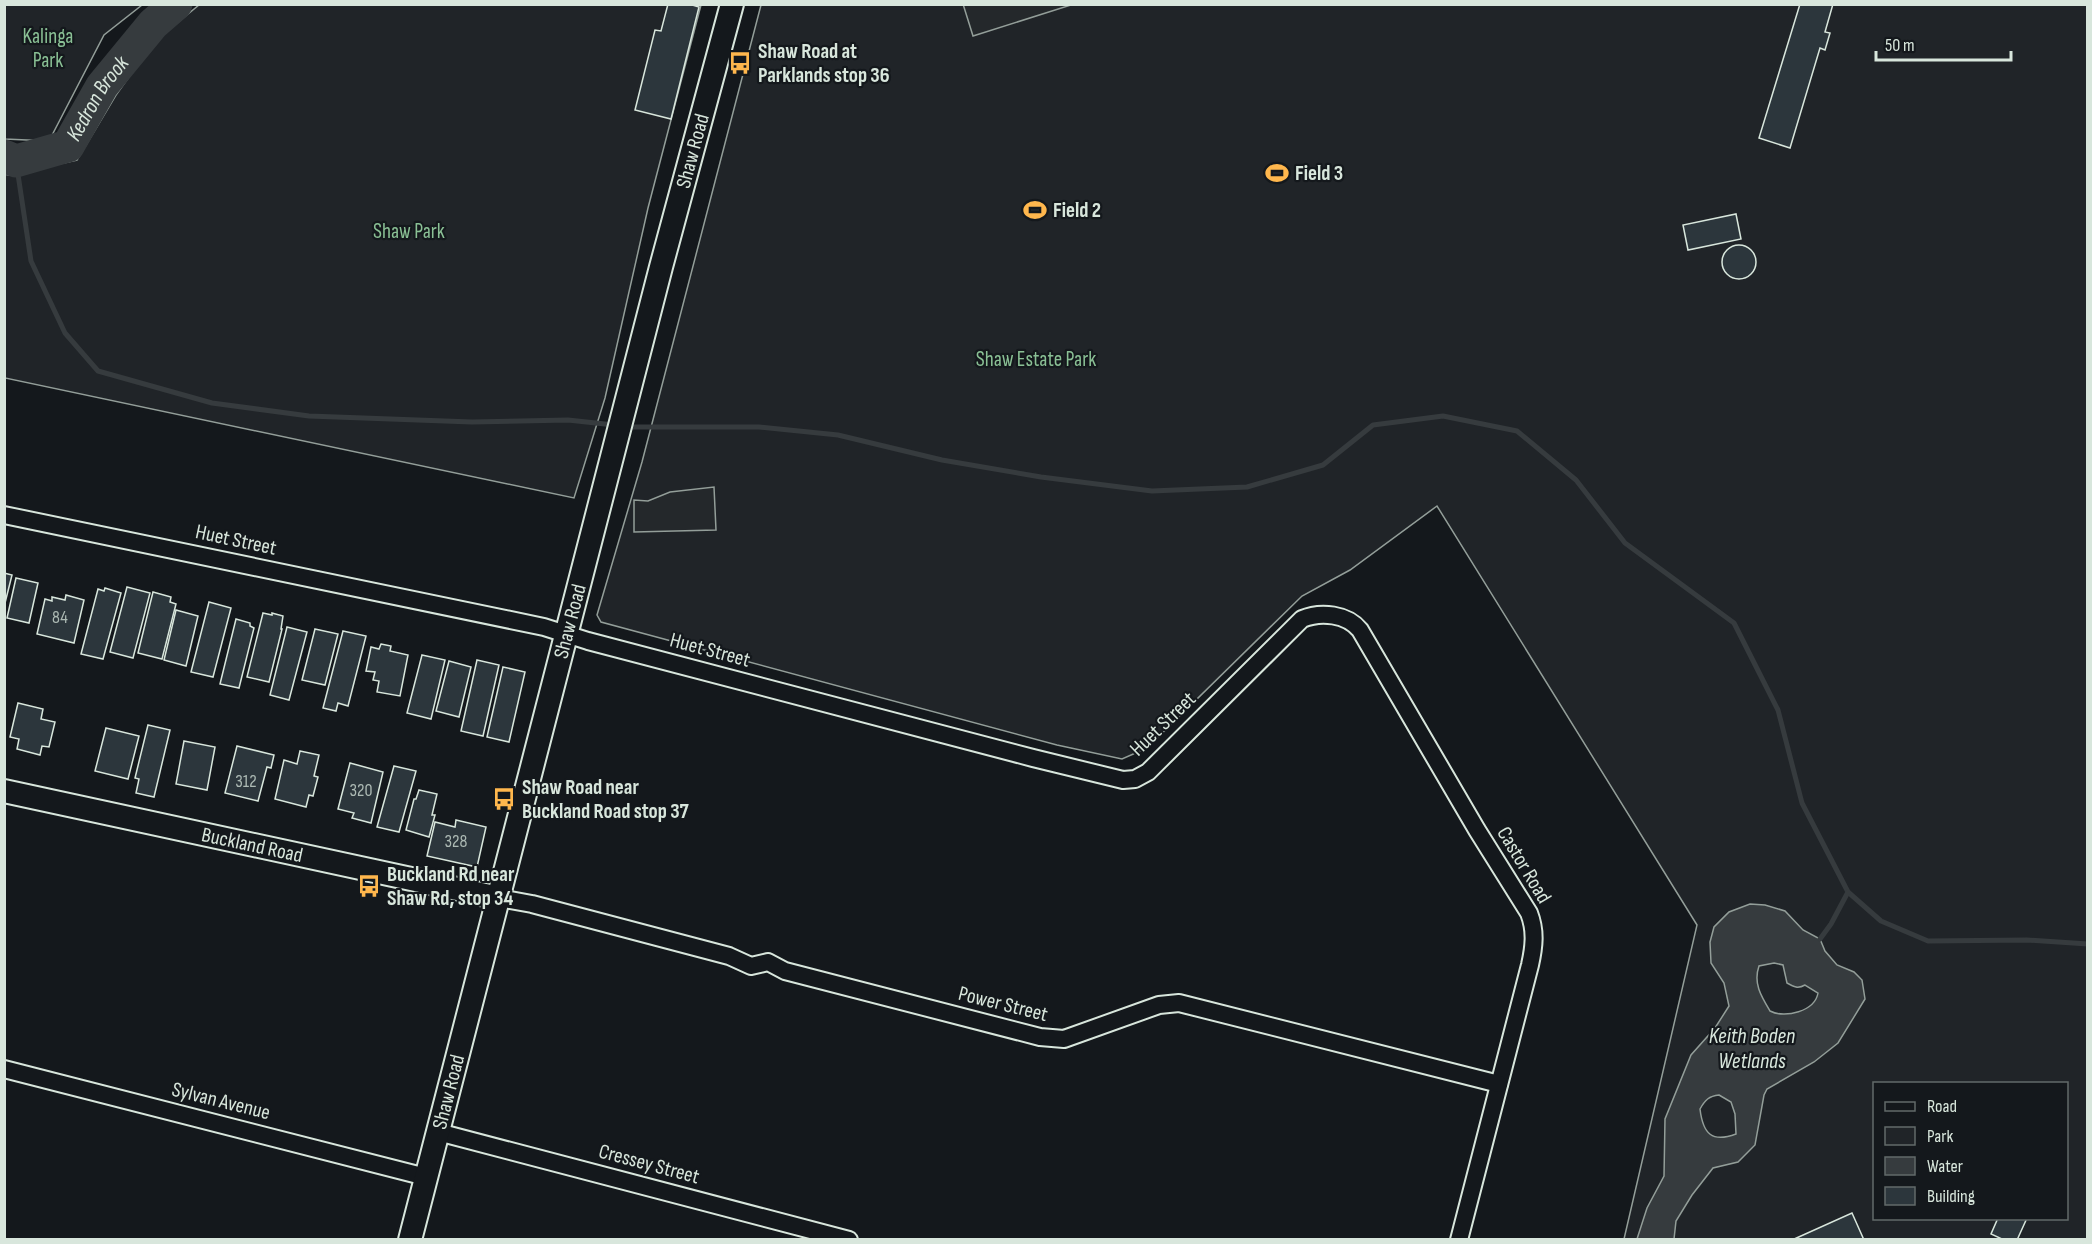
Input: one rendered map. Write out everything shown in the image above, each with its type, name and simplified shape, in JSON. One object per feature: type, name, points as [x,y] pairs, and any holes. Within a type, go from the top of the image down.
[{"type":"street","name":"Shaw Road","points":[[410,1239],[732,4]]},
{"type":"street","name":"Huet Street","points":[[4,514],[544,627],[1033,758],[1129,780],[1141,777],[1155,766],[1302,620],[1311,616],[1342,617]]},
{"type":"street","name":"Castor Road","points":[[1342,617],[1351,621],[1360,630],[1533,922],[1532,958],[1459,1239]]},
{"type":"street","name":"Buckland Road","points":[[4,791],[499,898]]},
{"type":"street","name":"Power Street","points":[[499,898],[532,904],[729,956],[751,966],[765,962],[772,963],[785,971],[1040,1037],[1064,1039],[1159,1005],[1179,1003],[1499,1084]]},
{"type":"street","name":"Sylvan Avenue","points":[[4,1069],[426,1178]]},
{"type":"street","name":"Cressey Street","points":[[438,1132],[849,1239]]},
{"type":"green space","name":"Kalinga Park","points":[[5,4],[142,5],[104,35],[49,141],[5,139]]},
{"type":"green space","name":"Shaw Park","points":[[199,5],[701,5],[648,208],[605,398],[574,498],[5,378],[4,174],[9,175],[77,160],[116,95],[154,42]]},
{"type":"green space","name":"Shaw Estate Park","points":[[761,5],[2087,5],[2087,1239],[1624,1239],[1697,925],[1437,506],[1350,570],[1302,596],[1147,748],[1122,759],[1057,745],[601,622],[597,615],[642,462]]},
{"type":"shaded area","points":[[963,4],[1071,4],[1071,5],[973,36]]},
{"type":"shaded area","points":[[714,487],[716,530],[634,532],[634,500],[648,501],[670,492]]},
{"type":"water","name":"Keith Boden Wetlands","points":[[1750,904],[1765,905],[1785,911],[1803,930],[1820,939],[1825,951],[1837,965],[1854,972],[1862,980],[1865,999],[1838,1043],[1814,1062],[1767,1089],[1755,1145],[1738,1162],[1713,1168],[1676,1221],[1674,1239],[1637,1239],[1647,1208],[1664,1176],[1665,1119],[1691,1055],[1715,1028],[1729,1006],[1724,983],[1711,963],[1710,942],[1714,927],[1729,912]],"holes":[[[1774,963],[1783,965],[1787,983],[1796,987],[1805,985],[1818,993],[1811,1005],[1791,1014],[1770,1011],[1759,989],[1757,972],[1759,966]],[[1719,1095],[1731,1102],[1735,1114],[1736,1134],[1728,1137],[1715,1137],[1710,1134],[1701,1118],[1700,1109],[1704,1103],[1713,1096]]]},
{"type":"building","points":[[668,4],[689,4],[699,7],[671,119],[635,110],[655,30],[661,31]]},
{"type":"building","points":[[1800,4],[1833,4],[1825,32],[1830,33],[1825,50],[1820,48],[1790,148],[1759,138]]},
{"type":"building","points":[[1736,214],[1741,239],[1688,250],[1683,225]]},
{"type":"building","points":[[1739,245],[1751,250],[1756,262],[1751,274],[1739,279],[1727,274],[1722,262],[1727,250]]},
{"type":"building","points":[[4,573],[12,575],[4,607]]},
{"type":"building","points":[[16,578],[38,583],[29,623],[7,618]]},
{"type":"building","points":[[127,587],[150,593],[133,658],[110,652]]},
{"type":"building","points":[[105,588],[121,593],[103,659],[81,654],[98,589],[104,591]]},
{"type":"building","points":[[153,592],[171,597],[170,602],[176,604],[162,659],[138,653]]},
{"type":"building","points":[[66,595],[84,600],[74,643],[37,634],[45,599],[52,601],[52,597],[65,600]]},
{"type":"building","points":[[209,602],[231,608],[213,677],[191,672]]},
{"type":"building","points":[[176,610],[198,616],[186,666],[164,660]]},
{"type":"building","points":[[263,613],[283,616],[269,682],[247,677]]},
{"type":"building","points":[[236,619],[250,623],[250,626],[254,628],[239,688],[220,684]]},
{"type":"building","points":[[287,627],[307,632],[289,700],[270,695]]},
{"type":"building","points":[[315,629],[338,634],[325,685],[302,680]]},
{"type":"building","points":[[343,631],[366,636],[348,706],[338,703],[336,711],[323,708]]},
{"type":"building","points":[[381,644],[391,646],[390,651],[408,655],[400,696],[377,692],[379,681],[373,680],[375,672],[366,671],[371,647],[379,649]]},
{"type":"building","points":[[422,655],[445,660],[431,719],[407,713]]},
{"type":"building","points":[[477,660],[499,665],[483,736],[461,731]]},
{"type":"building","points":[[449,661],[471,667],[459,717],[436,711]]},
{"type":"building","points":[[503,667],[525,672],[509,742],[487,737]]},
{"type":"building","points":[[18,703],[43,709],[41,719],[55,722],[49,747],[42,746],[40,755],[17,749],[19,739],[10,737]]},
{"type":"building","points":[[148,725],[170,730],[154,797],[136,793],[139,779],[135,778]]},
{"type":"building","points":[[106,728],[139,736],[128,779],[95,771]]},
{"type":"building","points":[[184,741],[215,747],[207,790],[176,784]]},
{"type":"building","points":[[237,746],[274,755],[271,768],[267,767],[258,801],[225,793]]},
{"type":"building","points":[[300,751],[319,755],[314,776],[318,777],[313,796],[309,795],[306,807],[275,799],[284,760],[297,764]]},
{"type":"building","points":[[350,763],[383,772],[371,823],[352,818],[354,813],[338,809]]},
{"type":"building","points":[[394,766],[416,771],[399,832],[377,827]]},
{"type":"building","points":[[419,790],[437,794],[432,815],[435,815],[429,837],[406,830],[414,799]]},
{"type":"building","points":[[456,820],[486,827],[477,867],[427,856],[435,822],[455,827]]},
{"type":"building","points":[[1852,1213],[1864,1240],[1792,1240]]},
{"type":"building","points":[[1997,1220],[2026,1220],[2017,1240],[2004,1240],[1991,1234]]},
{"type":"waterway","name":"Kedron Brook","points":[[4,156],[16,161],[68,146],[102,86],[153,24],[176,4]]},
{"type":"waterway","points":[[16,161],[31,261],[65,333],[98,371],[212,403],[309,416],[472,422],[568,420],[614,425]]},
{"type":"waterway","points":[[626,427],[759,427],[838,435],[942,460],[1041,477],[1152,491],[1247,487],[1323,465],[1373,425],[1443,416],[1517,431],[1576,480],[1625,543],[1734,623],[1778,710],[1802,803],[1848,892],[1881,921],[1928,941],[2027,940],[2088,944]]},
{"type":"waterway","points":[[1820,939],[1848,892]]},
{"type":"place","name":"Shaw Road at Parklands stop 36","points":[[740,63]]},
{"type":"place","name":"Field 3","points":[[1277,173]]},
{"type":"place","name":"Field 2","points":[[1035,210]]},
{"type":"place","name":"Shaw Road near Buckland Road stop 37","points":[[504,799]]},
{"type":"place","name":"Buckland Rd near Shaw Rd, stop 34","points":[[369,886]]}]
